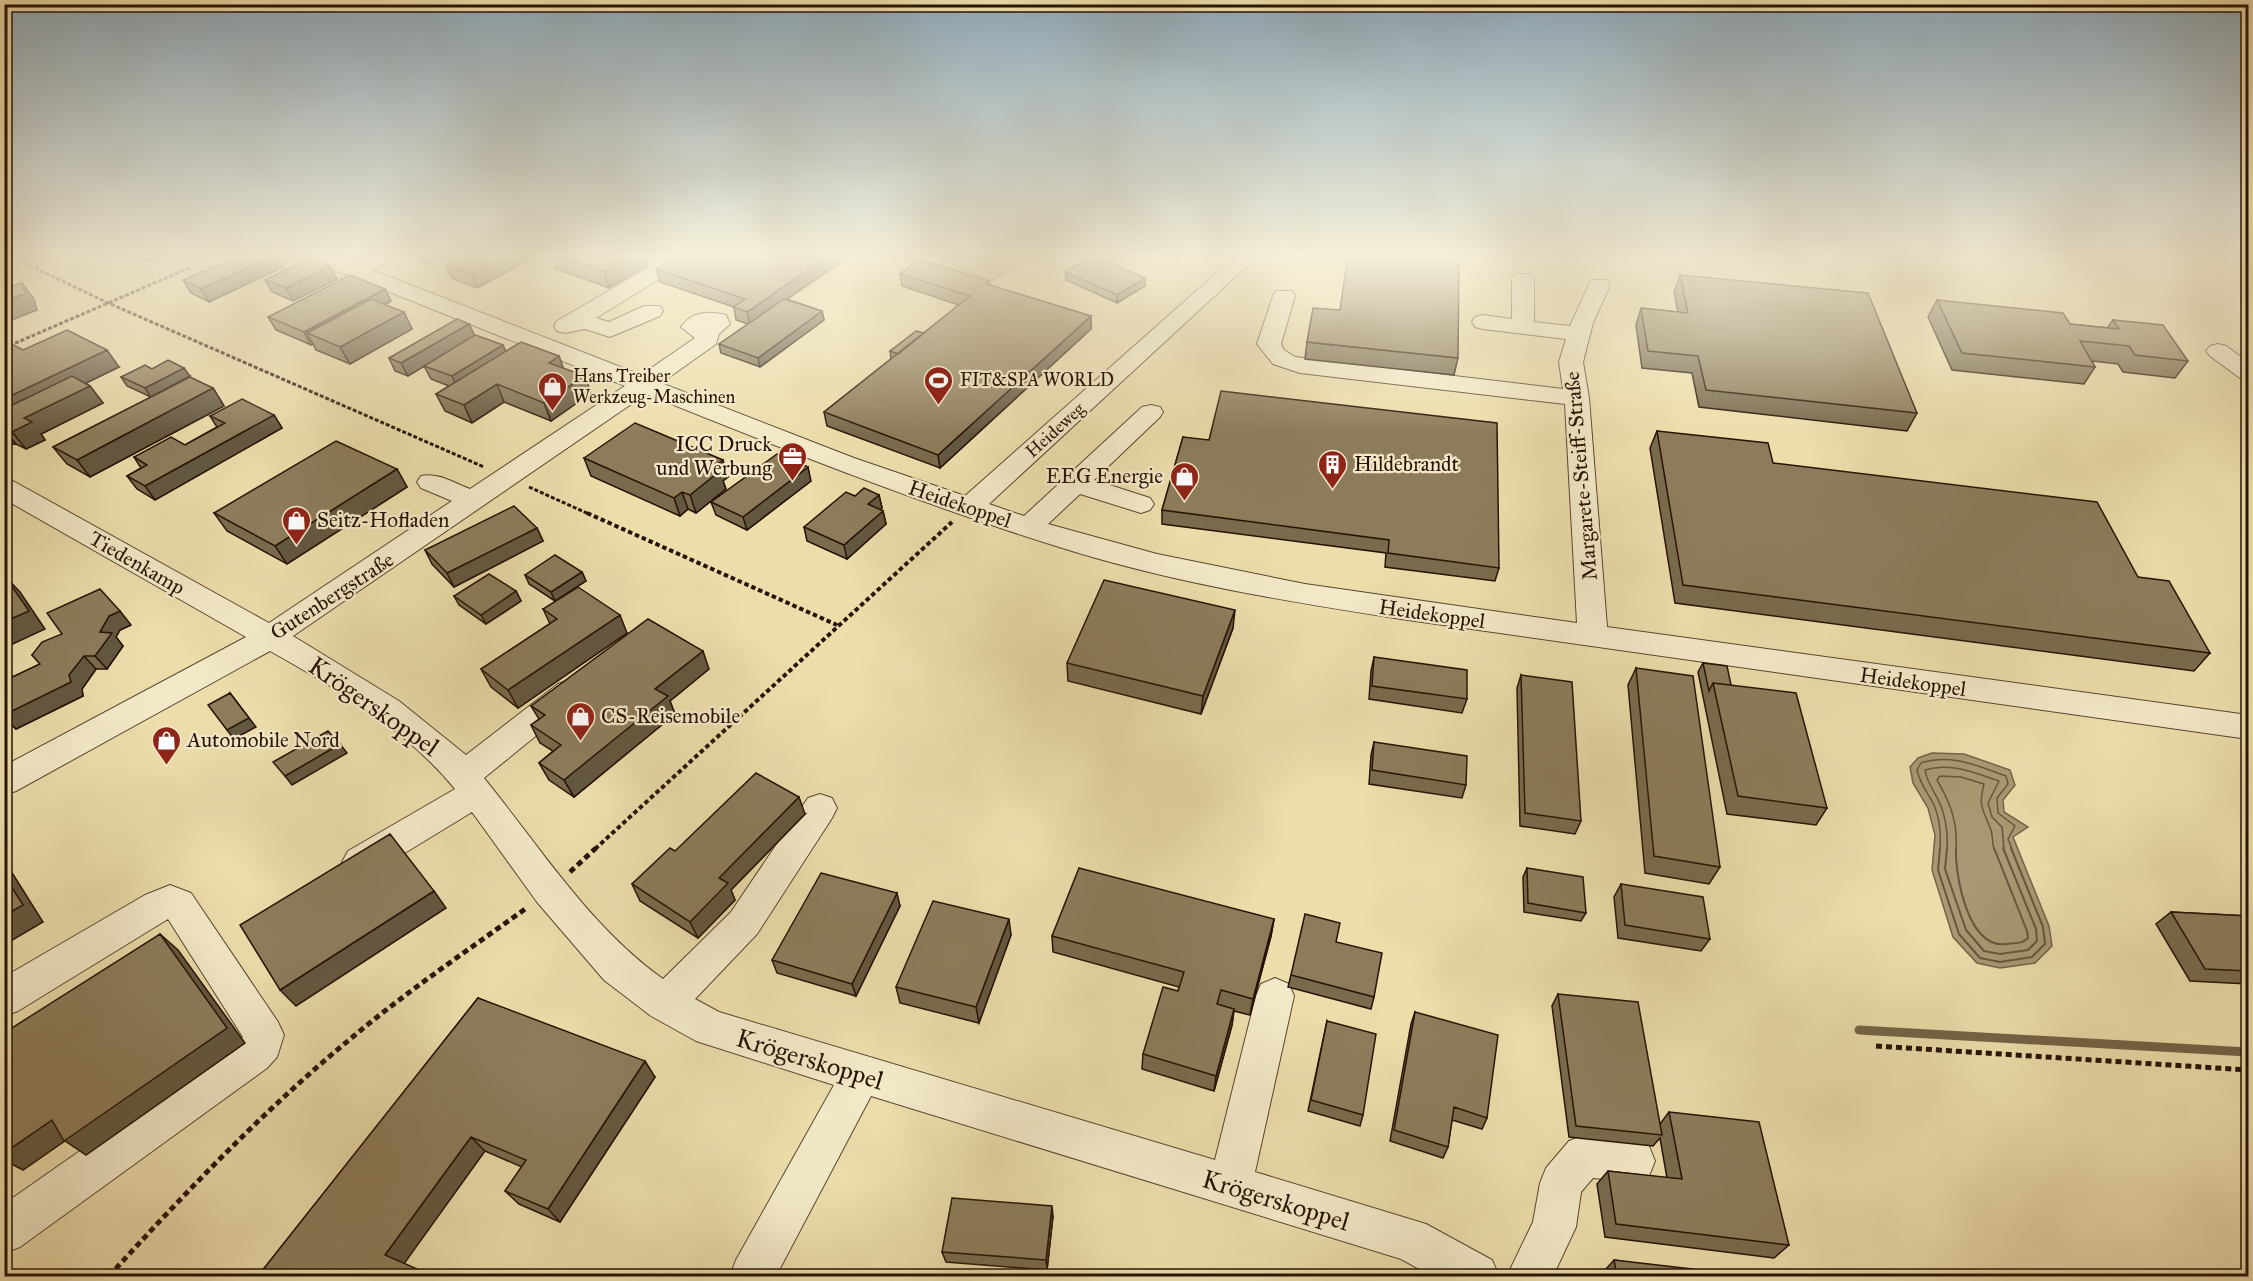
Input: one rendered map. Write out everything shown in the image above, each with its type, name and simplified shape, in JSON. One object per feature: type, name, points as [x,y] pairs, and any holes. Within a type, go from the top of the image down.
[{"type":"street","name":"Heidekoppel","points":[[465,315],[845,464],[1028,528],[1157,564],[1305,594],[2248,727]]},
{"type":"street","points":[[537,343],[585,315]]},
{"type":"street","points":[[569,324],[587,322],[610,330],[644,315]]},
{"type":"street","name":"Heideweg","points":[[968,508],[1183,315]]},
{"type":"street","points":[[1278,315],[1269,344],[1271,351],[1288,363],[1313,368],[1577,398]]},
{"type":"street","points":[[1523,315],[1523,327]]},
{"type":"street","name":"Margarete-Steiff-Straße","points":[[1587,315],[1571,362],[1577,398],[1593,636]]},
{"type":"street","points":[[1483,322],[1579,334]]},
{"type":"street","name":"Gutenbergstraße","points":[[4,782],[269,638],[643,385],[708,339],[708,332]]},
{"type":"street","points":[[2218,351],[2248,373]]},
{"type":"street","points":[[1028,528],[1151,411]]},
{"type":"street","points":[[430,482],[474,501]]},
{"type":"street","points":[[1074,483],[1141,504]]},
{"type":"street","name":"Tiedenkamp","points":[[4,488],[269,638]]},
{"type":"street","name":"Krögerskoppel","points":[[269,638],[300,654],[388,709],[450,759],[550,891],[617,968],[665,1003],[710,1028],[861,1076],[1410,1240],[1476,1276]]},
{"type":"street","points":[[333,878],[469,784],[590,676]]},
{"type":"street","points":[[665,1003],[744,923],[820,808]]},
{"type":"street","points":[[4,998],[170,901],[178,904],[264,1035],[263,1044],[253,1055],[4,1231]]},
{"type":"street","points":[[1230,1186],[1275,996]]},
{"type":"street","points":[[752,1276],[861,1076]]},
{"type":"street","points":[[1529,1276],[1554,1227],[1561,1183],[1584,1156],[1634,1161]]},
{"type":"path","points":[[4,348],[78,315]]},
{"type":"path","points":[[135,315],[838,625]]},
{"type":"path","points":[[1876,1046],[2248,1070]]},
{"type":"water","points":[[1932,753],[1964,754],[2010,770],[2015,785],[2003,800],[2004,812],[2028,827],[2013,837],[2049,926],[2052,946],[2035,963],[2000,968],[1977,963],[1953,937],[1932,870],[1935,835],[1928,808],[1913,783],[1910,767],[1918,758]]},
{"type":"building","points":[[272,315],[336,315],[304,332],[268,317]]},
{"type":"building","points":[[341,315],[399,315],[340,347],[307,333]]},
{"type":"building","points":[[761,315],[817,315],[758,358],[719,344]]},
{"type":"building","points":[[946,315],[1091,316],[938,455],[824,412]]},
{"type":"building","points":[[1312,315],[1458,315],[1458,358],[1307,342]]},
{"type":"building","points":[[1642,315],[1877,315],[1917,413],[1706,390],[1698,356],[1648,351]]},
{"type":"building","points":[[1944,315],[2064,315],[2070,324],[2119,329],[2113,320],[2163,325],[2188,361],[2135,355],[2129,346],[2080,341],[2095,367],[1962,353]]},
{"type":"building","points":[[457,319],[469,324],[401,363],[389,358]]},
{"type":"building","points":[[67,330],[107,350],[4,399],[4,348],[12,344],[23,350]]},
{"type":"building","points":[[916,331],[924,333],[898,354],[890,351]]},
{"type":"building","points":[[475,335],[503,345],[452,376],[424,366]]},
{"type":"building","points":[[521,342],[559,356],[549,363],[585,376],[544,403],[497,384],[464,405],[436,394]]},
{"type":"building","points":[[168,360],[184,368],[145,388],[121,377],[145,365],[152,369]]},
{"type":"building","points":[[72,376],[90,386],[24,418],[32,422],[12,432],[4,427],[4,409]]},
{"type":"building","points":[[190,377],[213,388],[77,460],[53,447]]},
{"type":"building","name":"Hildebrandt","points":[[1221,391],[1497,423],[1499,568],[1388,553],[1389,540],[1162,510],[1183,437],[1209,440]]},
{"type":"building","points":[[242,399],[274,415],[145,486],[127,476],[147,465],[134,457],[171,437],[185,445],[225,423],[210,416]]},
{"type":"building","points":[[635,423],[723,460],[712,468],[720,471],[690,495],[682,492],[674,498],[584,458]]},
{"type":"building","points":[[1657,431],[1768,443],[1773,463],[2097,502],[2138,577],[2169,581],[2210,653],[1683,585]]},
{"type":"building","points":[[336,441],[397,469],[275,546],[214,513]]},
{"type":"building","points":[[777,454],[808,467],[743,517],[711,502]]},
{"type":"building","points":[[864,488],[879,495],[868,504],[883,511],[844,545],[804,527],[846,492],[855,496]]},
{"type":"building","points":[[514,506],[537,528],[447,573],[425,550]]},
{"type":"building","points":[[555,555],[582,572],[551,592],[525,575]]},
{"type":"building","points":[[489,574],[516,591],[481,615],[454,596]]},
{"type":"building","points":[[4,575],[29,611],[4,622]]},
{"type":"building","points":[[1104,580],[1235,610],[1203,696],[1067,663]]},
{"type":"building","points":[[578,587],[620,615],[508,690],[481,669],[557,619],[543,609]]},
{"type":"building","points":[[100,589],[120,611],[109,616],[100,632],[112,633],[95,656],[84,656],[69,675],[71,682],[4,715],[4,681],[40,664],[32,655],[42,642],[62,634],[47,613]]},
{"type":"building","points":[[648,619],[703,651],[655,689],[668,696],[564,780],[539,763],[561,745],[531,725],[545,715],[531,706]]},
{"type":"building","points":[[1374,657],[1467,670],[1467,699],[1372,686]]},
{"type":"building","points":[[1703,663],[1727,666],[1731,685],[1713,683],[1709,691]]},
{"type":"building","points":[[1636,668],[1693,676],[1720,867],[1654,856]]},
{"type":"building","points":[[1521,675],[1572,682],[1581,821],[1525,813]]},
{"type":"building","points":[[1713,683],[1796,693],[1827,808],[1738,796]]},
{"type":"building","points":[[230,693],[249,718],[227,730],[208,705]]},
{"type":"building","points":[[328,731],[340,744],[285,776],[273,762]]},
{"type":"building","points":[[1374,742],[1467,756],[1466,785],[1372,770]]},
{"type":"building","points":[[756,773],[799,797],[719,878],[728,883],[690,922],[632,884],[670,848],[675,851]]},
{"type":"building","points":[[390,834],[434,891],[280,990],[240,925]]},
{"type":"building","points":[[1079,868],[1274,919],[1253,999],[1221,990],[1217,1004],[1234,1009],[1216,1076],[1143,1054],[1163,987],[1178,991],[1184,972],[1052,936]]},
{"type":"building","points":[[1527,868],[1583,877],[1586,913],[1528,903]]},
{"type":"building","points":[[821,873],[897,893],[852,984],[772,960]]},
{"type":"building","points":[[4,875],[23,905],[4,916]]},
{"type":"building","points":[[1621,884],[1703,897],[1710,939],[1625,925]]},
{"type":"building","points":[[933,901],[1009,919],[976,1007],[896,987]]},
{"type":"building","points":[[2171,912],[2248,916],[2248,971],[2205,969]]},
{"type":"building","points":[[1305,914],[1340,923],[1336,942],[1382,953],[1374,997],[1291,975]]},
{"type":"building","points":[[160,934],[227,1028],[64,1141],[52,1120],[4,1153],[4,1033]]},
{"type":"building","points":[[1558,994],[1638,1002],[1662,1135],[1576,1126]]},
{"type":"building","points":[[478,998],[645,1061],[548,1209],[505,1191],[526,1160],[471,1137],[385,1255],[433,1276],[258,1276]]},
{"type":"building","points":[[1415,1012],[1498,1035],[1487,1118],[1454,1107],[1448,1147],[1394,1130]]},
{"type":"building","points":[[1327,1021],[1376,1034],[1363,1115],[1311,1100]]},
{"type":"building","points":[[1669,1112],[1759,1122],[1789,1245],[1616,1224],[1608,1171],[1682,1179]]},
{"type":"building","points":[[952,1198],[1052,1206],[1046,1260],[942,1252]]},
{"type":"building","points":[[1614,1260],[1718,1272],[1719,1276],[1617,1276]]},
{"type":"waterway","points":[[1859,1030],[2248,1052]]},
{"type":"place","name":"FIT&SPA WORLD","points":[[939,406]]},
{"type":"place","name":"Hans Treiber Werkzeug-Maschinen","points":[[552,412]]},
{"type":"place","name":"ICC Druck und Werbung","points":[[793,482]]},
{"type":"place","name":"Hildebrandt","points":[[1333,490]]},
{"type":"place","name":"EEG Energie","points":[[1184,502]]},
{"type":"place","name":"Seitz-Hofladen","points":[[296,546]]},
{"type":"place","name":"CS-Reisemobile","points":[[580,742]]},
{"type":"place","name":"Automobile Nord","points":[[166,766]]}]
